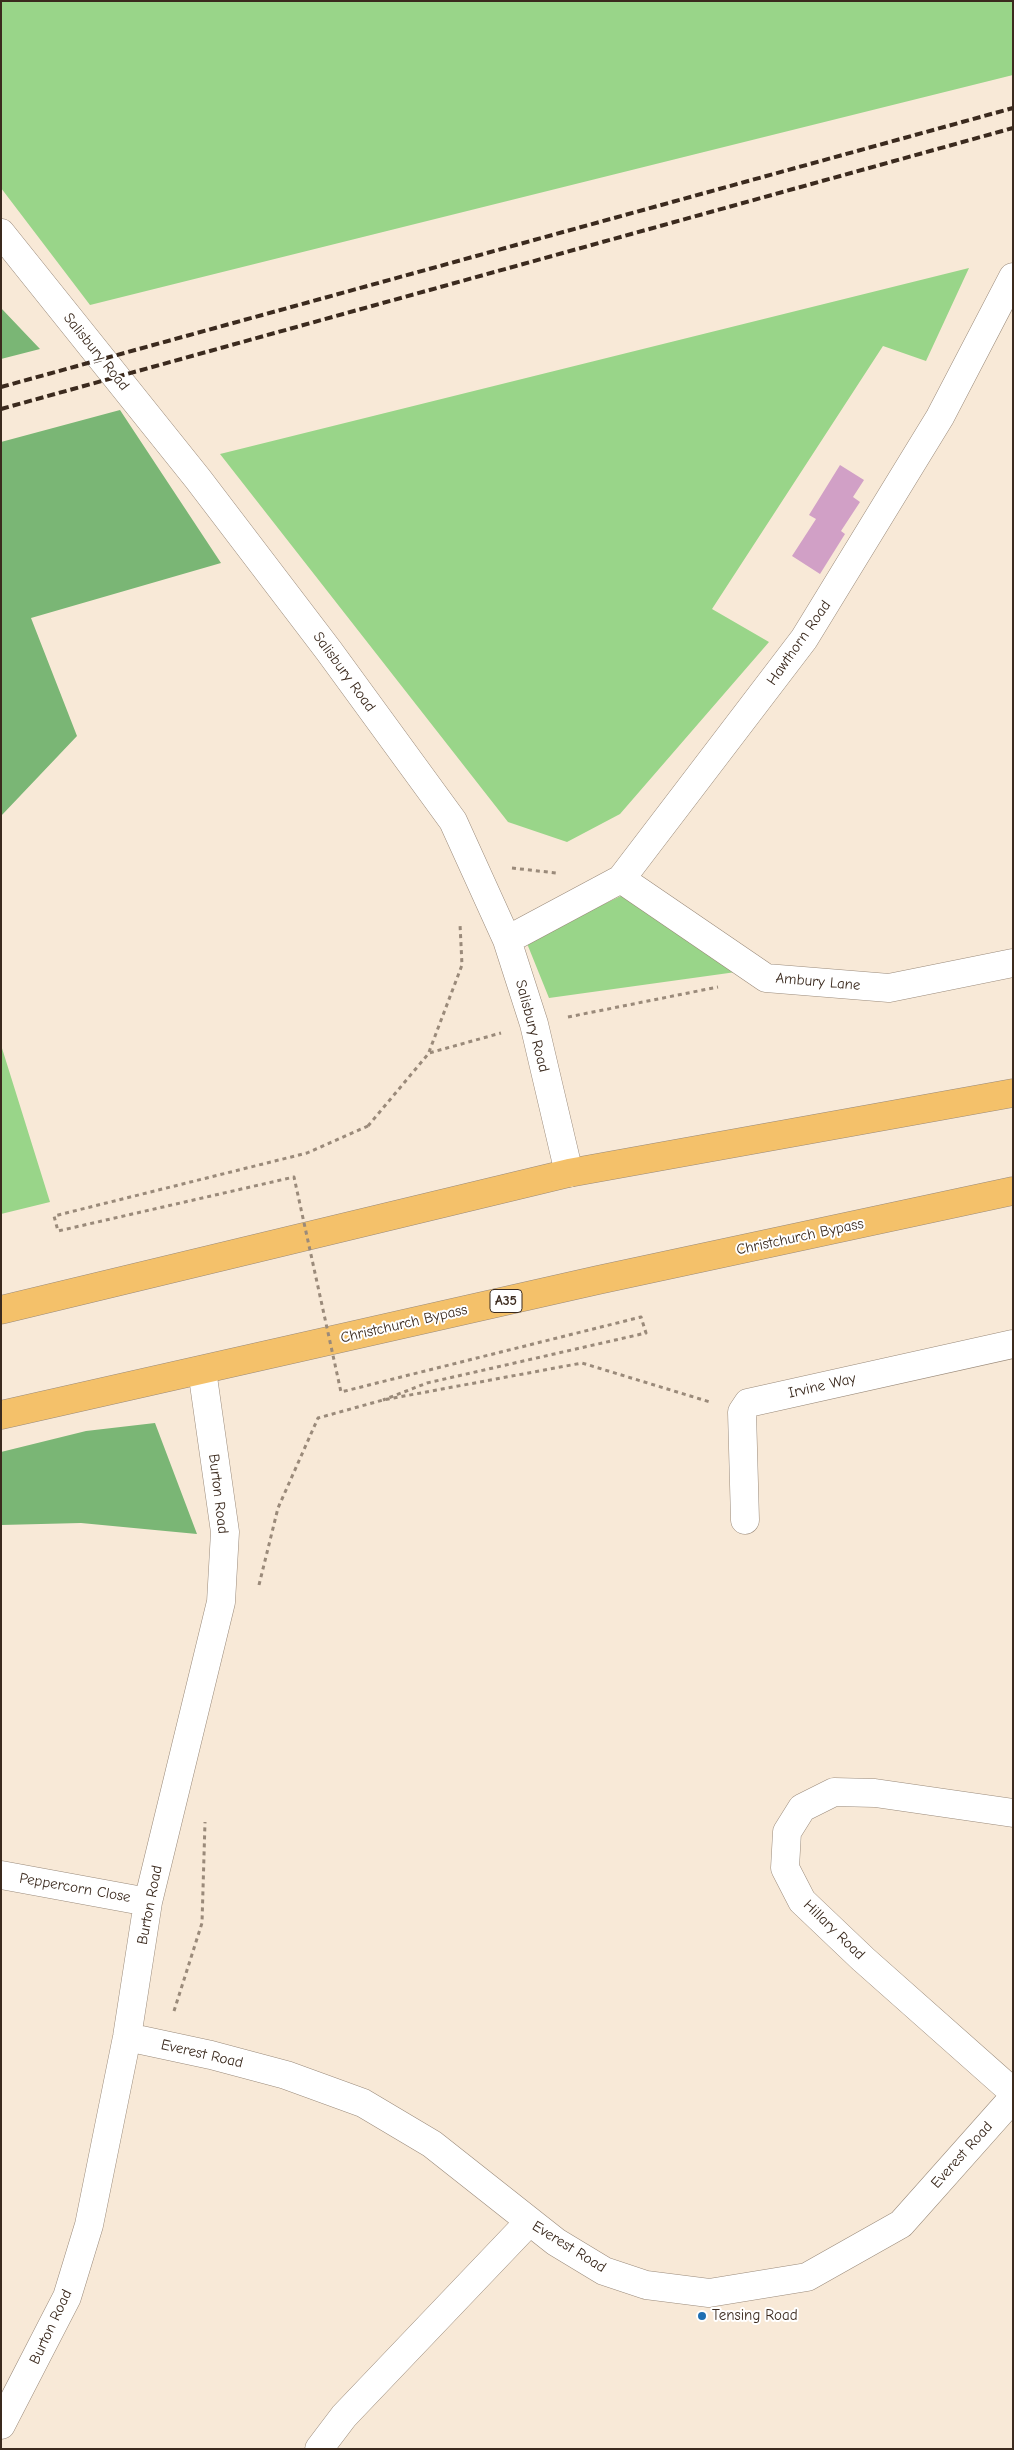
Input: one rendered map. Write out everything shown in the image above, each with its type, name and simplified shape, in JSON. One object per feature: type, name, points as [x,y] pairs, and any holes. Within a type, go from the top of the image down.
[{"type":"main road","points":[[1,1310],[569,1173],[1013,1093]]},
{"type":"main road","name":"Christchurch Bypass","points":[[1,1415],[607,1278],[1013,1191]]},
{"type":"street","name":"Salisbury Road","points":[[1,233],[198,479],[329,651],[453,821],[507,940],[534,1024],[569,1173]]},
{"type":"street","name":"Hawthorn Road","points":[[507,940],[621,879],[804,640],[940,417],[1013,277]]},
{"type":"street","name":"Ambury Lane","points":[[621,879],[766,978],[889,988],[1013,963]]},
{"type":"street","name":"Irvine Way","points":[[742,1412],[748,1403],[1013,1344]]},
{"type":"street","name":"Burton Road","points":[[1,2425],[67,2297],[89,2225],[128,2038],[148,1902],[221,1602],[225,1532],[202,1370]]},
{"type":"street","points":[[742,1412],[745,1520]]},
{"type":"street","name":"Hillary Road","points":[[1013,1813],[875,1793],[834,1792],[802,1808],[787,1832],[785,1868],[802,1901],[863,1959],[1013,2092]]},
{"type":"street","name":"Peppercorn Close","points":[[1,1875],[148,1902]]},
{"type":"street","name":"Everest Road","points":[[128,2038],[211,2055],[286,2075],[362,2103],[432,2144],[556,2242],[604,2271],[646,2285],[709,2293],[807,2278],[901,2224],[1013,2098]]},
{"type":"street","points":[[319,2449],[344,2416],[529,2222]]},
{"type":"path","points":[[429,1053],[462,965],[459,919]]},
{"type":"path","points":[[368,1126],[307,1153],[54,1216],[58,1231],[294,1177],[341,1392],[641,1317],[646,1332],[427,1383],[383,1400],[582,1363],[742,1412]]},
{"type":"green space","points":[[1,1],[1013,1],[1013,75],[90,305],[1,188]]},
{"type":"green space","points":[[969,268],[926,361],[883,346],[712,609],[769,642],[620,814],[567,842],[508,822],[220,454]]},
{"type":"green space","points":[[1,308],[40,349],[1,359]]},
{"type":"green space","points":[[120,410],[221,563],[31,618],[77,736],[1,816],[1,442]]},
{"type":"green space","points":[[623,895],[736,972],[549,998],[526,941]]},
{"type":"green space","points":[[1,1045],[50,1202],[1,1214]]},
{"type":"green space","points":[[155,1423],[197,1534],[81,1523],[1,1525],[1,1452],[86,1431]]},
{"type":"building","points":[[840,465],[864,480],[853,497],[860,502],[841,531],[845,534],[820,574],[792,556],[816,519],[809,515]]},
{"type":"railway","points":[[1,387],[1013,108]]},
{"type":"railway","points":[[1,409],[1013,128]]},
{"type":"place","name":"Tensing Road","points":[[702,2316]]}]
